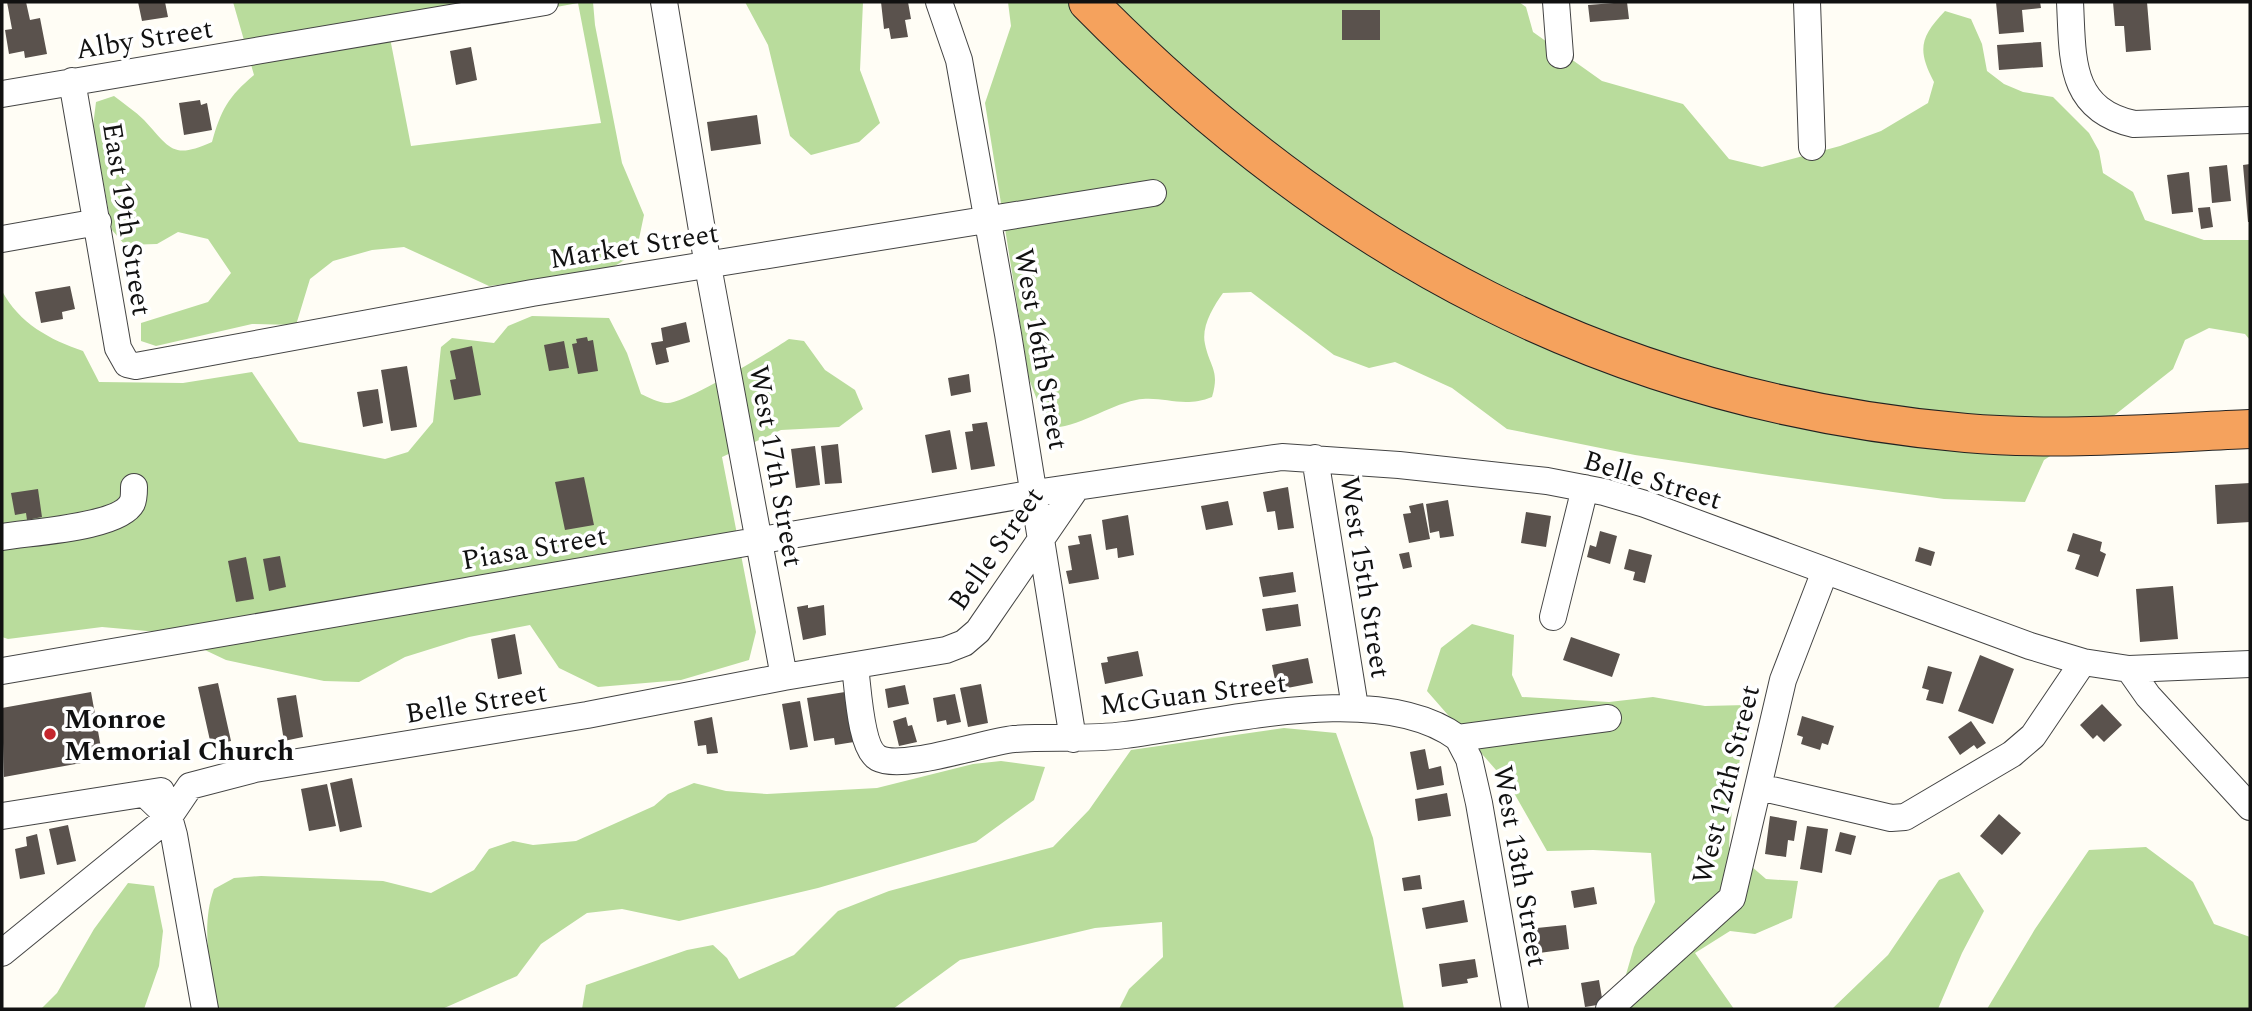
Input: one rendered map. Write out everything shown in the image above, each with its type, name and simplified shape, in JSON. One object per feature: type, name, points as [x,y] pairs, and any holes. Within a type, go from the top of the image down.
[{"type":"highway","points":[[1088,2],[1211,119],[1349,222],[1489,301],[1614,356],[1738,396],[1907,426],[2038,436],[2250,429]]},
{"type":"street","name":"Alby Street","points":[[2,94],[545,2]]},
{"type":"street","name":"West 17th Street","points":[[664,2],[708,266],[784,677]]},
{"type":"street","name":"West 16th Street","points":[[939,2],[959,61],[1043,537],[1073,739]]},
{"type":"street","points":[[1556,2],[1560,55]]},
{"type":"street","points":[[1807,2],[1812,147]]},
{"type":"street","points":[[2070,2],[2077,78],[2087,99],[2098,109],[2118,120],[2134,124],[2250,120]]},
{"type":"street","name":"East 19th Street","points":[[72,81],[118,348],[127,364]]},
{"type":"street","name":"Market Street","points":[[127,364],[168,361],[533,293],[1153,193]]},
{"type":"street","points":[[2,239],[98,222]]},
{"type":"street","name":"Belle Street","points":[[2,816],[145,794],[256,769],[587,715],[784,677],[920,656],[964,643],[978,631],[1077,487],[1282,457],[1315,458],[1585,488],[1645,504],[2029,646],[2082,662],[2129,669],[2250,664]]},
{"type":"street","name":"West 15th Street","points":[[1315,458],[1355,707]]},
{"type":"street","points":[[2,537],[97,523],[124,512],[133,502],[135,487]]},
{"type":"street","name":"Piasa Street","points":[[2,671],[1077,487]]},
{"type":"street","points":[[1553,617],[1585,488]]},
{"type":"street","name":"West 12th Street","points":[[1609,1009],[1732,898],[1783,680],[1825,571]]},
{"type":"street","points":[[1759,787],[1891,818],[1919,811],[2012,754],[2033,736],[2082,662]]},
{"type":"street","name":"McGuan Street","points":[[855,667],[868,745],[878,758],[895,761],[930,757],[1013,739],[1073,739],[1333,706],[1355,707],[1408,717],[1438,726],[1458,738]]},
{"type":"street","points":[[2129,669],[2148,696],[2250,807]]},
{"type":"street","points":[[1458,738],[1608,718]]},
{"type":"street","name":"West 13th Street","points":[[1458,738],[1469,758],[1479,803],[1514,1009]]},
{"type":"street","points":[[2,953],[169,817],[190,786]]},
{"type":"street","points":[[145,794],[169,817],[205,1009]]},
{"type":"green space","points":[[233,2],[593,2],[595,25],[622,163],[644,215],[636,253],[605,272],[489,286],[404,247],[372,250],[333,261],[310,279],[296,325],[252,324],[156,346],[141,341],[141,323],[208,302],[231,273],[208,239],[178,232],[157,244],[125,245],[112,230],[93,126],[96,102],[114,96],[141,117],[166,144],[180,150],[188,150],[212,142],[227,105],[254,75]],"holes":[[[578,3],[601,123],[411,146],[390,38]]]},
{"type":"green space","points":[[745,2],[863,2],[860,70],[880,123],[859,142],[811,155],[790,136],[768,45]]},
{"type":"green space","points":[[1008,2],[1519,2],[1526,7],[1533,32],[1602,81],[1683,104],[1729,159],[1762,167],[1840,146],[1881,131],[1928,103],[1934,82],[1925,61],[1924,44],[1930,29],[1945,11],[1971,19],[1982,44],[1987,71],[2004,84],[2023,92],[2053,97],[2089,133],[2099,151],[2103,173],[2133,192],[2145,220],[2204,240],[2250,240],[2250,340],[2245,334],[2209,328],[2185,340],[2173,369],[2116,414],[2044,460],[2025,502],[1944,499],[1769,475],[1635,455],[1507,429],[1452,388],[1395,362],[1369,368],[1334,355],[1251,292],[1223,293],[1209,317],[1204,338],[1215,375],[1212,397],[1191,402],[1136,400],[1082,421],[1048,428],[1029,379],[985,103],[1011,26]]},
{"type":"green space","points":[[2,291],[26,321],[47,336],[83,351],[99,382],[183,383],[252,372],[299,442],[385,459],[408,452],[433,422],[441,347],[452,338],[494,343],[508,326],[532,316],[609,318],[627,353],[641,394],[664,403],[677,401],[709,386],[789,339],[804,341],[825,370],[855,390],[863,409],[839,427],[781,430],[722,457],[756,632],[749,660],[681,680],[598,687],[559,668],[530,625],[469,637],[405,657],[359,682],[324,681],[226,660],[169,633],[102,627],[8,639],[2,637]]},
{"type":"green space","points":[[1472,624],[1514,635],[1512,675],[1522,697],[1609,702],[1653,697],[1705,706],[1747,705],[1729,847],[1766,879],[1798,881],[1792,918],[1755,934],[1730,931],[1695,953],[1734,1009],[1616,1009],[1634,947],[1655,902],[1651,853],[1547,851],[1510,786],[1427,691],[1441,648]]},
{"type":"green space","points":[[1284,728],[1336,733],[1373,838],[1404,1009],[1119,1009],[1129,989],[1163,957],[1162,922],[1095,928],[960,960],[893,1009],[582,1009],[586,985],[687,950],[713,945],[727,958],[739,979],[794,955],[838,911],[889,891],[1053,847],[1089,810],[1131,750]]},
{"type":"green space","points":[[1001,761],[1045,767],[1034,800],[976,842],[818,888],[679,921],[622,909],[587,913],[541,944],[517,976],[442,1009],[217,1009],[208,949],[208,919],[214,889],[234,878],[261,876],[383,881],[431,893],[474,870],[489,849],[513,841],[533,845],[576,841],[654,806],[668,794],[694,783],[726,791],[767,794],[877,788],[973,764]]},
{"type":"green space","points":[[2146,847],[2193,882],[2214,924],[2250,937],[2250,1009],[1987,1009],[2035,929],[2089,850]]},
{"type":"green space","points":[[1959,872],[1984,911],[1938,1009],[1832,1009],[1888,955],[1939,880]]},
{"type":"green space","points":[[128,883],[154,886],[163,931],[159,966],[144,1009],[41,1009],[57,993],[94,929]]},
{"type":"building","points":[[7,2],[26,2],[30,20],[40,18],[47,54],[25,58],[24,51],[9,54],[5,30],[12,29]]},
{"type":"building","points":[[138,2],[165,2],[168,17],[142,21]]},
{"type":"building","points":[[881,2],[908,2],[911,19],[905,20],[908,37],[891,39],[889,28],[884,29]]},
{"type":"building","points":[[1627,2],[1629,19],[1590,22],[1588,5]]},
{"type":"building","points":[[1996,2],[2040,2],[2041,8],[2022,10],[2024,32],[1999,34]]},
{"type":"building","points":[[2113,2],[2147,2],[2151,50],[2126,52],[2124,26],[2115,26]]},
{"type":"building","points":[[1342,10],[1380,10],[1380,40],[1342,40]]},
{"type":"building","points":[[2041,42],[2043,67],[1999,70],[1997,45]]},
{"type":"building","points":[[471,47],[477,80],[456,85],[450,51]]},
{"type":"building","points":[[200,100],[201,105],[207,103],[212,130],[184,135],[179,103]]},
{"type":"building","points":[[757,115],[761,144],[711,151],[707,122]]},
{"type":"building","points":[[2250,164],[2250,222],[2248,222],[2243,165]]},
{"type":"building","points":[[2227,165],[2231,201],[2212,203],[2209,167]]},
{"type":"building","points":[[2189,172],[2193,212],[2172,214],[2167,175]]},
{"type":"building","points":[[2210,207],[2213,227],[2201,229],[2198,208]]},
{"type":"building","points":[[70,286],[75,309],[62,312],[63,319],[41,323],[35,292]]},
{"type":"building","points":[[686,322],[690,342],[666,348],[669,362],[656,365],[651,343],[663,341],[661,328]]},
{"type":"building","points":[[587,337],[588,341],[593,340],[598,371],[578,374],[572,344],[577,343],[576,339]]},
{"type":"building","points":[[564,341],[569,368],[549,371],[544,345]]},
{"type":"building","points":[[472,346],[481,395],[454,400],[450,380],[456,379],[450,351]]},
{"type":"building","points":[[407,366],[417,427],[391,431],[381,370]]},
{"type":"building","points":[[969,374],[971,392],[951,396],[948,378]]},
{"type":"building","points":[[378,389],[383,423],[363,427],[357,392]]},
{"type":"building","points":[[987,422],[995,466],[971,470],[965,432],[973,431],[972,424]]},
{"type":"building","points":[[950,430],[957,469],[932,473],[925,435]]},
{"type":"building","points":[[838,444],[842,483],[825,484],[821,446]]},
{"type":"building","points":[[815,446],[820,485],[796,488],[791,449]]},
{"type":"building","points":[[584,477],[594,525],[565,530],[555,482]]},
{"type":"building","points":[[2250,483],[2250,522],[2217,524],[2215,485]]},
{"type":"building","points":[[1288,487],[1294,528],[1278,530],[1275,511],[1267,512],[1263,492]]},
{"type":"building","points":[[38,489],[42,517],[27,520],[26,513],[15,515],[11,493]]},
{"type":"building","points":[[1448,500],[1454,536],[1440,538],[1439,531],[1430,533],[1426,504]]},
{"type":"building","points":[[1228,501],[1233,525],[1206,530],[1201,506]]},
{"type":"building","points":[[1423,503],[1430,539],[1409,543],[1403,514],[1411,513],[1409,506]]},
{"type":"building","points":[[1526,512],[1551,516],[1546,547],[1521,543]]},
{"type":"building","points":[[1128,515],[1134,555],[1118,558],[1117,548],[1106,550],[1102,520]]},
{"type":"building","points":[[1600,531],[1617,536],[1610,564],[1587,557],[1590,545],[1596,547]]},
{"type":"building","points":[[2073,533],[2102,542],[2100,551],[2106,554],[2098,577],[2075,569],[2080,555],[2067,551]]},
{"type":"building","points":[[1091,534],[1099,579],[1069,584],[1066,571],[1072,570],[1068,546],[1080,544],[1078,536]]},
{"type":"building","points":[[1919,547],[1935,552],[1931,566],[1915,561]]},
{"type":"building","points":[[1629,549],[1652,555],[1645,583],[1633,580],[1635,572],[1624,569]]},
{"type":"building","points":[[1409,552],[1412,567],[1403,569],[1399,554]]},
{"type":"building","points":[[280,556],[286,587],[269,591],[263,559]]},
{"type":"building","points":[[246,557],[254,599],[236,602],[228,561]]},
{"type":"building","points":[[1293,572],[1296,592],[1263,597],[1259,577]]},
{"type":"building","points":[[2173,586],[2178,639],[2140,642],[2136,589]]},
{"type":"building","points":[[1298,604],[1301,626],[1266,631],[1262,609]]},
{"type":"building","points":[[808,605],[808,608],[824,605],[826,635],[803,640],[797,607]]},
{"type":"building","points":[[515,634],[522,674],[498,679],[491,639]]},
{"type":"building","points":[[1571,637],[1620,654],[1612,677],[1563,660]]},
{"type":"building","points":[[1138,651],[1143,676],[1105,684],[1101,663],[1108,662],[1107,657]]},
{"type":"building","points":[[1980,655],[2014,669],[1993,724],[1958,711]]},
{"type":"building","points":[[1308,658],[1313,683],[1277,690],[1272,665]]},
{"type":"building","points":[[1928,666],[1952,672],[1943,704],[1926,700],[1929,690],[1922,688]]},
{"type":"building","points":[[218,683],[231,741],[211,745],[198,687]]},
{"type":"building","points":[[981,684],[988,723],[968,727],[960,688]]},
{"type":"building","points":[[905,685],[909,704],[888,708],[885,689]]},
{"type":"building","name":"Monroe Memorial Church","points":[[91,692],[103,759],[4,777],[2,708]]},
{"type":"building","points":[[845,692],[854,742],[835,745],[834,738],[814,741],[807,698]]},
{"type":"building","points":[[955,694],[961,722],[947,725],[946,720],[937,722],[933,698]]},
{"type":"building","points":[[296,695],[303,737],[284,741],[277,698]]},
{"type":"building","points":[[800,701],[808,747],[790,750],[782,704]]},
{"type":"building","points":[[2102,704],[2122,725],[2104,742],[2097,735],[2093,739],[2080,725]]},
{"type":"building","points":[[1802,716],[1834,726],[1828,745],[1822,743],[1820,750],[1801,744],[1803,737],[1797,735]]},
{"type":"building","points":[[712,717],[718,753],[707,754],[706,745],[698,746],[694,721]]},
{"type":"building","points":[[906,717],[908,726],[912,725],[917,742],[899,746],[893,721]]},
{"type":"building","points":[[1971,721],[1986,743],[1977,749],[1974,745],[1960,755],[1948,737]]},
{"type":"building","points":[[1425,749],[1429,769],[1441,766],[1444,785],[1417,790],[1410,752]]},
{"type":"building","points":[[352,778],[362,827],[340,832],[330,783]]},
{"type":"building","points":[[327,784],[336,826],[309,831],[301,789]]},
{"type":"building","points":[[1447,793],[1451,816],[1418,821],[1415,799]]},
{"type":"building","points":[[1999,814],[2021,833],[2002,855],[1980,836]]},
{"type":"building","points":[[1770,816],[1797,821],[1794,841],[1788,840],[1786,857],[1765,854]]},
{"type":"building","points":[[68,825],[76,861],[57,865],[49,829]]},
{"type":"building","points":[[1807,826],[1828,829],[1822,873],[1800,869]]},
{"type":"building","points":[[1840,832],[1856,836],[1851,855],[1835,851]]},
{"type":"building","points":[[37,834],[45,874],[20,879],[15,849],[27,846],[26,837]]},
{"type":"building","points":[[1420,875],[1422,889],[1404,891],[1402,878]]},
{"type":"building","points":[[1594,887],[1597,904],[1574,908],[1571,891]]},
{"type":"building","points":[[1464,900],[1468,922],[1426,929],[1422,908]]},
{"type":"building","points":[[1566,925],[1569,949],[1539,953],[1538,945],[1534,946],[1532,936],[1537,935],[1537,928]]},
{"type":"building","points":[[1475,959],[1478,977],[1467,979],[1468,983],[1442,987],[1439,964]]},
{"type":"building","points":[[1599,980],[1603,1004],[1585,1007],[1581,983]]},
{"type":"place","name":"Monroe Memorial Church","points":[[50,734]]}]
